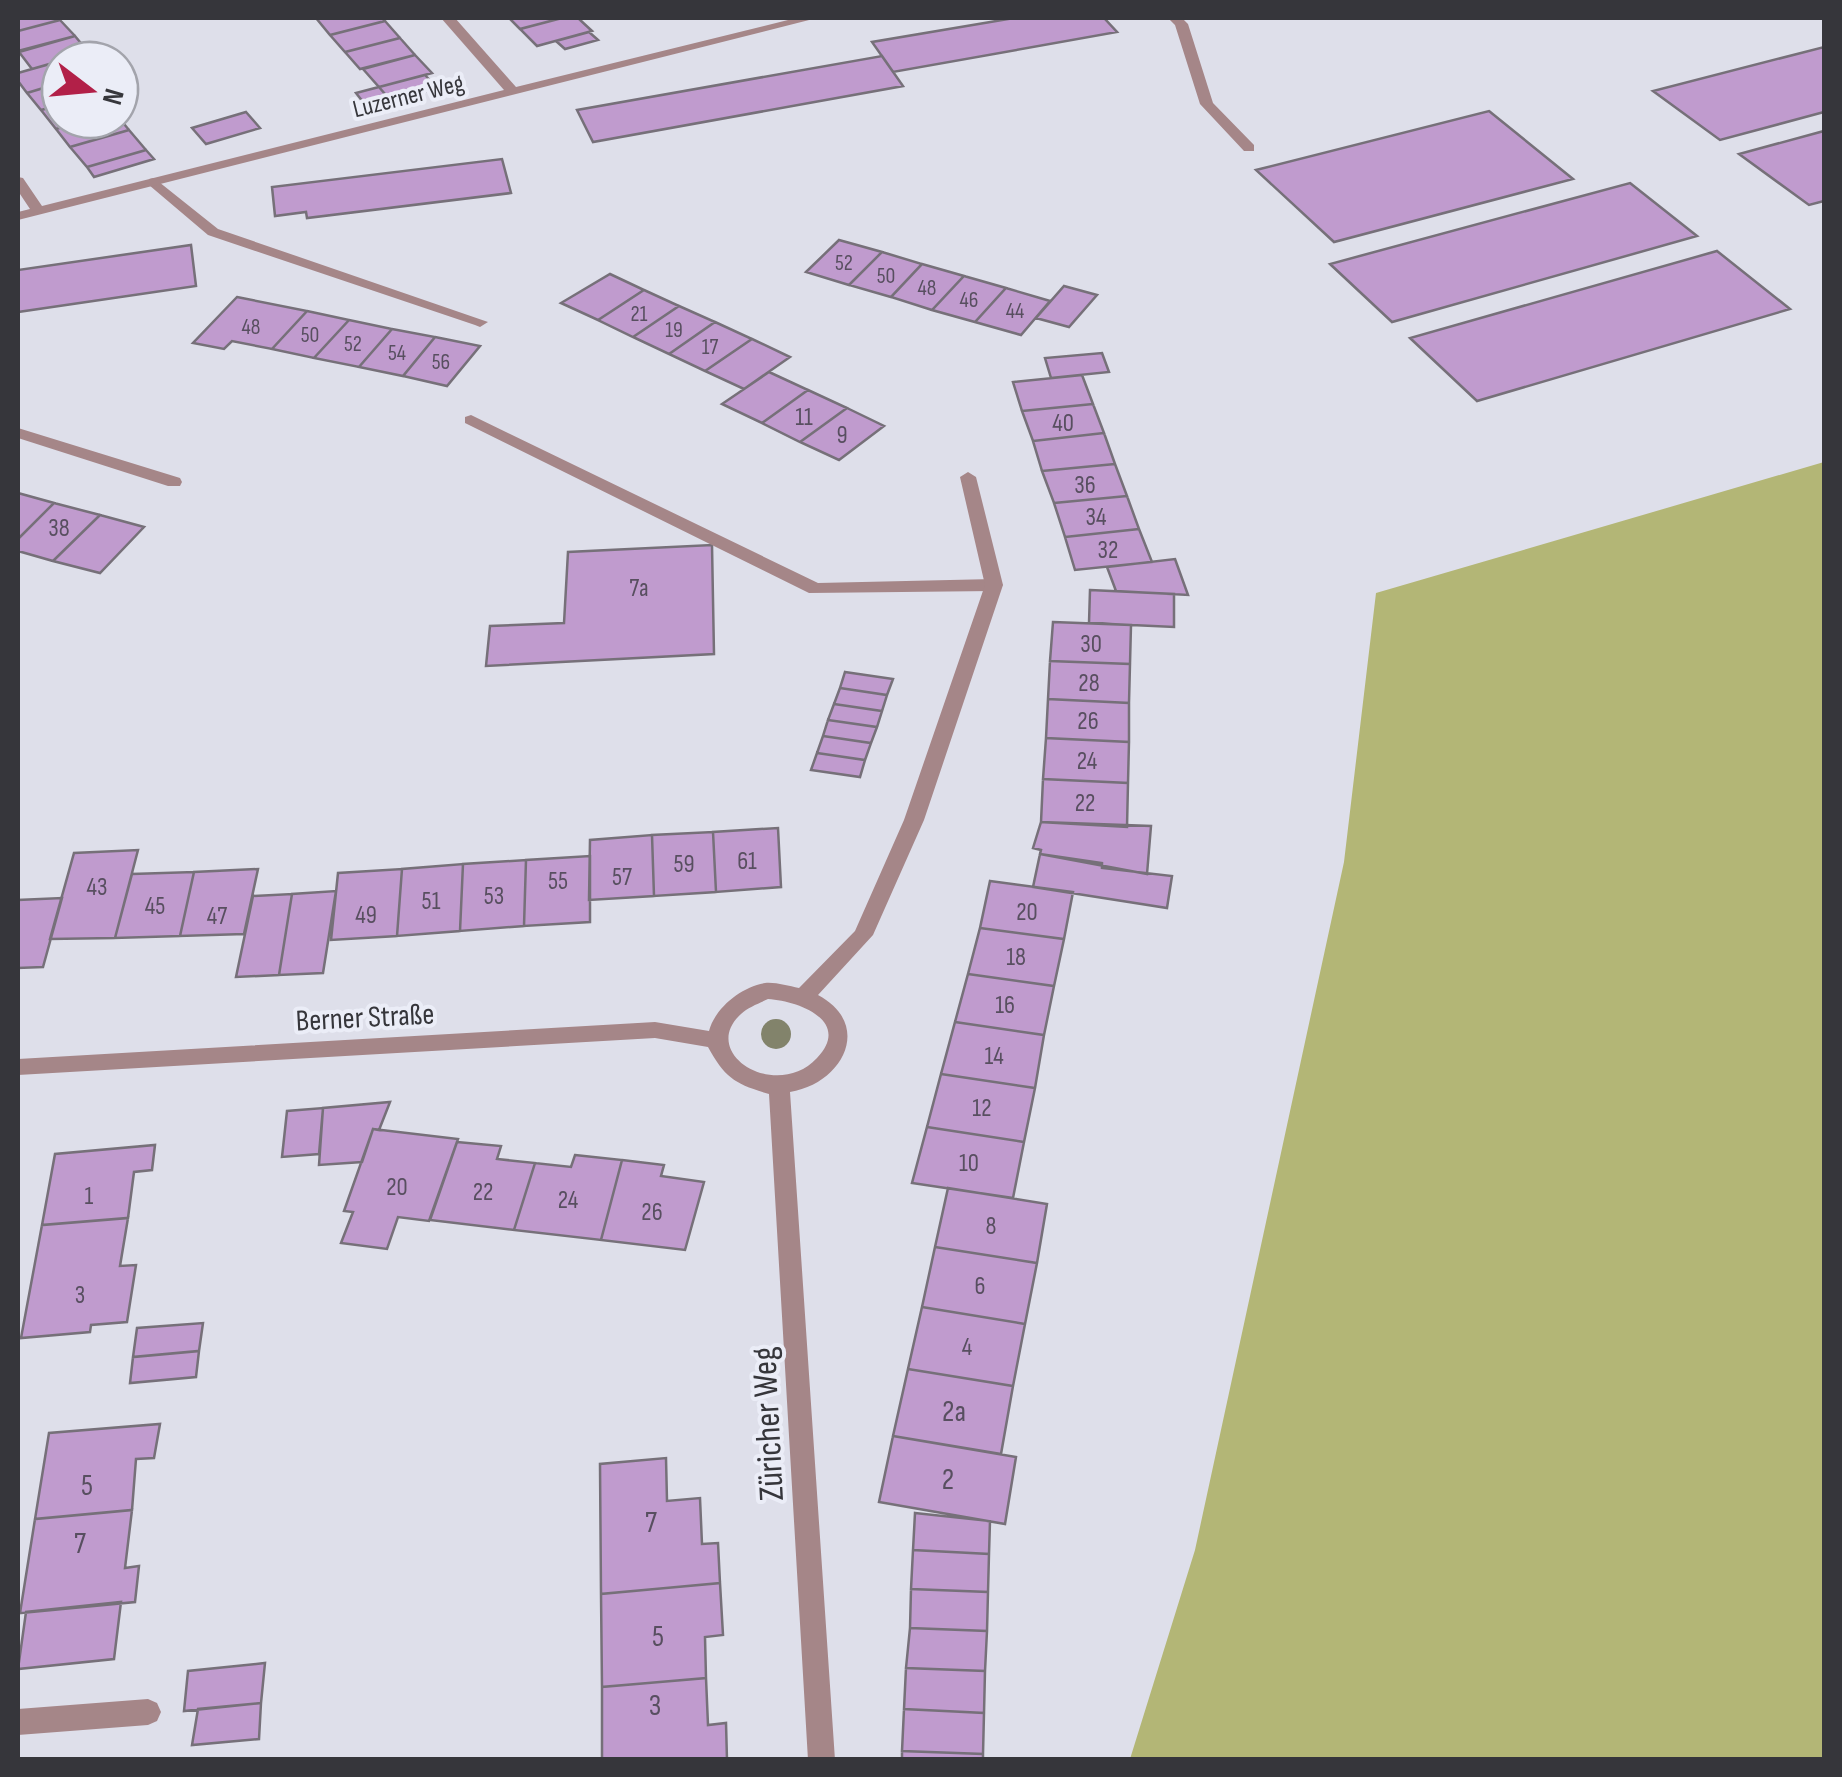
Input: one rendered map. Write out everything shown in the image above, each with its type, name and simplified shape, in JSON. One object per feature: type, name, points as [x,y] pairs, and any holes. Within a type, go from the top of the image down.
[{"type":"street","points":[[448,18],[514,92]]},
{"type":"street","name":"Luzerner Weg","points":[[18,216],[810,18]]},
{"type":"street","points":[[1175,18],[1207,104],[1250,148]]},
{"type":"street","points":[[18,182],[39,211]]},
{"type":"street","points":[[154,182],[213,232],[480,322]]},
{"type":"street","points":[[471,420],[815,590],[994,586]]},
{"type":"street","points":[[18,433],[174,482]]},
{"type":"street","points":[[805,995],[864,936],[914,820],[994,586],[968,477]]},
{"type":"street","points":[[766,992],[805,995],[828,1010],[836,1025],[837,1041],[818,1071],[801,1081],[780,1085],[748,1080],[731,1070],[720,1056],[716,1040],[730,1009],[745,998],[766,992]]},
{"type":"street","name":"Berner Straße","points":[[18,1067],[655,1030],[716,1040]]},
{"type":"street","name":"Züricher Weg","points":[[780,1085],[822,1760]]},
{"type":"street","points":[[18,1722],[148,1712]]},
{"type":"green space","points":[[1824,462],[1824,1759],[1130,1759],[1195,1550],[1344,862],[1376,593]]},
{"type":"building","points":[[18,18],[58,18],[60,20],[18,31]]},
{"type":"building","points":[[316,18],[382,18],[385,21],[330,35]]},
{"type":"building","points":[[509,18],[562,18],[520,29]]},
{"type":"building","points":[[578,18],[592,31],[537,46],[520,29]]},
{"type":"building","points":[[1014,18],[1104,18],[1117,32],[893,72],[872,42]]},
{"type":"building","points":[[60,20],[75,36],[40,40],[40,45],[18,51],[18,31]]},
{"type":"building","points":[[385,21],[400,38],[345,52],[330,35]]},
{"type":"building","points":[[589,32],[598,40],[565,49],[556,41]]},
{"type":"building","points":[[400,38],[415,55],[360,69],[345,52]]},
{"type":"building","points":[[40,46],[40,67],[32,69],[19,52]]},
{"type":"building","points":[[1824,47],[1824,112],[1720,140],[1653,91]]},
{"type":"building","points":[[415,55],[432,73],[379,87],[363,69]]},
{"type":"building","points":[[882,56],[903,86],[593,142],[577,110]]},
{"type":"building","points":[[40,67],[40,89],[27,93],[18,81],[18,73]]},
{"type":"building","points":[[425,75],[437,88],[391,101],[379,87]]},
{"type":"building","points":[[379,87],[391,101],[367,107],[356,93]]},
{"type":"building","points":[[40,89],[40,109],[27,93]]},
{"type":"building","points":[[1489,111],[1573,179],[1334,242],[1256,170]]},
{"type":"building","points":[[246,112],[260,128],[206,144],[192,128]]},
{"type":"building","points":[[1824,131],[1824,201],[1809,205],[1739,154]]},
{"type":"building","points":[[65,140],[94,140],[70,147]]},
{"type":"building","points":[[94,140],[138,140],[146,150],[87,167],[70,147]]},
{"type":"building","points":[[146,150],[154,159],[94,177],[87,167]]},
{"type":"building","points":[[502,159],[511,193],[307,218],[306,212],[275,216],[272,187]]},
{"type":"building","points":[[1630,183],[1697,236],[1392,322],[1330,264]]},
{"type":"building","points":[[839,240],[882,252],[849,285],[806,272]]},
{"type":"building","points":[[191,245],[196,286],[18,312],[18,270]]},
{"type":"building","points":[[1717,251],[1790,309],[1477,401],[1410,338]]},
{"type":"building","points":[[882,252],[922,264],[891,297],[849,285]]},
{"type":"building","points":[[922,264],[964,276],[932,310],[891,297]]},
{"type":"building","points":[[610,274],[644,290],[598,320],[561,303]]},
{"type":"building","points":[[964,276],[1006,288],[975,322],[932,310]]},
{"type":"building","points":[[1064,286],[1097,295],[1069,327],[1036,318]]},
{"type":"building","points":[[1006,288],[1050,301],[1021,335],[975,322]]},
{"type":"building","points":[[644,290],[679,306],[633,337],[598,320]]},
{"type":"building","points":[[237,297],[307,311],[272,349],[232,341],[224,349],[193,343]]},
{"type":"building","points":[[679,306],[715,322],[669,354],[633,337]]},
{"type":"building","points":[[307,311],[349,320],[314,358],[272,349]]},
{"type":"building","points":[[349,320],[392,329],[359,367],[314,358]]},
{"type":"building","points":[[715,322],[752,339],[705,371],[669,354]]},
{"type":"building","points":[[392,329],[435,337],[403,376],[359,367]]},
{"type":"building","points":[[435,337],[480,346],[447,386],[403,376]]},
{"type":"building","points":[[752,339],[790,357],[744,389],[705,371]]},
{"type":"building","points":[[1102,353],[1109,372],[1051,378],[1045,358]]},
{"type":"building","points":[[769,372],[808,390],[762,423],[722,404]]},
{"type":"building","points":[[1082,375],[1093,404],[1022,411],[1013,382]]},
{"type":"building","points":[[808,390],[847,408],[800,442],[762,423]]},
{"type":"building","points":[[1093,404],[1104,433],[1033,441],[1022,411]]},
{"type":"building","points":[[847,408],[884,426],[839,460],[800,442]]},
{"type":"building","points":[[1104,433],[1115,464],[1042,471],[1033,441]]},
{"type":"building","points":[[1115,464],[1127,496],[1054,503],[1042,471]]},
{"type":"building","points":[[18,493],[54,503],[18,539]]},
{"type":"building","points":[[1127,496],[1139,529],[1065,537],[1054,503]]},
{"type":"building","points":[[54,503],[100,515],[53,561],[18,551],[18,539]]},
{"type":"building","points":[[100,515],[144,527],[100,573],[53,561]]},
{"type":"building","points":[[1139,529],[1152,562],[1075,570],[1065,537]]},
{"type":"building","points":[[712,545],[714,654],[486,666],[490,626],[564,623],[568,552]]},
{"type":"building","points":[[1175,559],[1188,595],[1116,591],[1107,567]]},
{"type":"building","points":[[1090,590],[1174,594],[1174,627],[1089,623]]},
{"type":"building","points":[[1053,622],[1131,625],[1130,664],[1050,661]]},
{"type":"building","points":[[1050,661],[1130,664],[1129,703],[1048,699]]},
{"type":"building","points":[[845,672],[893,679],[887,695],[840,688]]},
{"type":"building","points":[[840,688],[887,695],[882,711],[834,704]]},
{"type":"building","points":[[1048,699],[1129,703],[1129,742],[1046,738]]},
{"type":"building","points":[[834,704],[882,711],[877,727],[828,720]]},
{"type":"building","points":[[828,720],[877,727],[871,743],[823,736]]},
{"type":"building","points":[[823,736],[871,743],[865,760],[817,753]]},
{"type":"building","points":[[1046,738],[1129,742],[1128,783],[1043,779]]},
{"type":"building","points":[[817,753],[865,760],[860,777],[811,770]]},
{"type":"building","points":[[1043,779],[1128,783],[1127,827],[1041,822]]},
{"type":"building","points":[[1041,822],[1151,826],[1147,874],[1040,854],[1041,850],[1033,848]]},
{"type":"building","points":[[778,828],[781,887],[716,892],[713,832]]},
{"type":"building","points":[[713,832],[716,892],[654,896],[652,835]]},
{"type":"building","points":[[652,835],[654,896],[589,900],[590,840]]},
{"type":"building","points":[[138,850],[115,938],[50,939],[74,853]]},
{"type":"building","points":[[1040,854],[1102,863],[1102,868],[1172,876],[1167,908],[1033,887]]},
{"type":"building","points":[[590,856],[590,922],[524,926],[526,860]]},
{"type":"building","points":[[526,860],[524,926],[460,931],[463,864]]},
{"type":"building","points":[[463,864],[460,931],[397,936],[402,869]]},
{"type":"building","points":[[258,869],[244,934],[180,936],[194,872]]},
{"type":"building","points":[[402,869],[397,936],[331,940],[338,873]]},
{"type":"building","points":[[194,872],[180,936],[115,938],[132,874]]},
{"type":"building","points":[[990,881],[1073,892],[1064,939],[980,928]]},
{"type":"building","points":[[336,891],[323,973],[279,975],[292,894]]},
{"type":"building","points":[[292,894],[279,975],[236,977],[253,896]]},
{"type":"building","points":[[62,898],[43,967],[18,968],[18,900]]},
{"type":"building","points":[[980,928],[1064,939],[1054,986],[968,974]]},
{"type":"building","points":[[968,974],[1054,986],[1044,1035],[955,1022]]},
{"type":"building","points":[[955,1022],[1044,1035],[1035,1088],[941,1074]]},
{"type":"building","points":[[941,1074],[1035,1088],[1024,1142],[927,1127]]},
{"type":"building","points":[[390,1102],[379,1130],[373,1129],[362,1162],[319,1165],[323,1108]]},
{"type":"building","points":[[323,1108],[319,1154],[282,1157],[287,1111]]},
{"type":"building","points":[[927,1127],[1024,1142],[1013,1198],[912,1183]]},
{"type":"building","points":[[373,1129],[458,1139],[429,1221],[398,1217],[387,1249],[341,1243],[353,1212],[344,1211]]},
{"type":"building","points":[[457,1142],[501,1146],[497,1159],[535,1163],[514,1230],[430,1220]]},
{"type":"building","points":[[155,1145],[152,1170],[134,1172],[128,1218],[42,1225],[55,1154]]},
{"type":"building","points":[[575,1155],[622,1160],[601,1240],[514,1230],[535,1163],[571,1167]]},
{"type":"building","points":[[622,1160],[664,1165],[661,1176],[704,1182],[685,1250],[601,1240]]},
{"type":"building","points":[[948,1188],[1047,1204],[1037,1263],[935,1247]]},
{"type":"building","points":[[128,1218],[120,1266],[136,1265],[127,1322],[91,1325],[90,1332],[21,1338],[42,1225]]},
{"type":"building","points":[[935,1247],[1037,1263],[1025,1324],[922,1307]]},
{"type":"building","points":[[922,1307],[1025,1324],[1013,1386],[908,1369]]},
{"type":"building","points":[[203,1323],[199,1351],[133,1357],[137,1328]]},
{"type":"building","points":[[199,1351],[196,1377],[130,1383],[133,1357]]},
{"type":"building","points":[[908,1369],[1013,1386],[1001,1454],[893,1436]]},
{"type":"building","points":[[160,1424],[154,1458],[136,1459],[132,1510],[35,1519],[49,1433]]},
{"type":"building","points":[[893,1436],[1016,1457],[1005,1524],[879,1502]]},
{"type":"building","points":[[666,1458],[667,1501],[700,1498],[702,1544],[718,1543],[720,1583],[601,1594],[600,1464]]},
{"type":"building","points":[[132,1510],[125,1568],[139,1566],[135,1602],[20,1613],[35,1519]]},
{"type":"building","points":[[915,1513],[990,1521],[989,1554],[913,1550]]},
{"type":"building","points":[[913,1550],[989,1554],[988,1592],[911,1589]]},
{"type":"building","points":[[720,1583],[723,1635],[705,1637],[706,1678],[602,1687],[601,1594]]},
{"type":"building","points":[[911,1589],[988,1592],[987,1631],[910,1628]]},
{"type":"building","points":[[121,1602],[114,1659],[18,1669],[26,1612]]},
{"type":"building","points":[[910,1628],[987,1631],[985,1671],[906,1668]]},
{"type":"building","points":[[265,1663],[261,1703],[184,1711],[188,1671]]},
{"type":"building","points":[[906,1668],[985,1671],[984,1713],[904,1709]]},
{"type":"building","points":[[706,1678],[708,1725],[726,1723],[727,1760],[602,1760],[602,1687]]},
{"type":"building","points":[[261,1703],[259,1739],[192,1745],[198,1709]]},
{"type":"building","points":[[904,1709],[984,1713],[983,1754],[902,1751]]},
{"type":"building","points":[[902,1751],[983,1754],[983,1760],[902,1760]]}]
